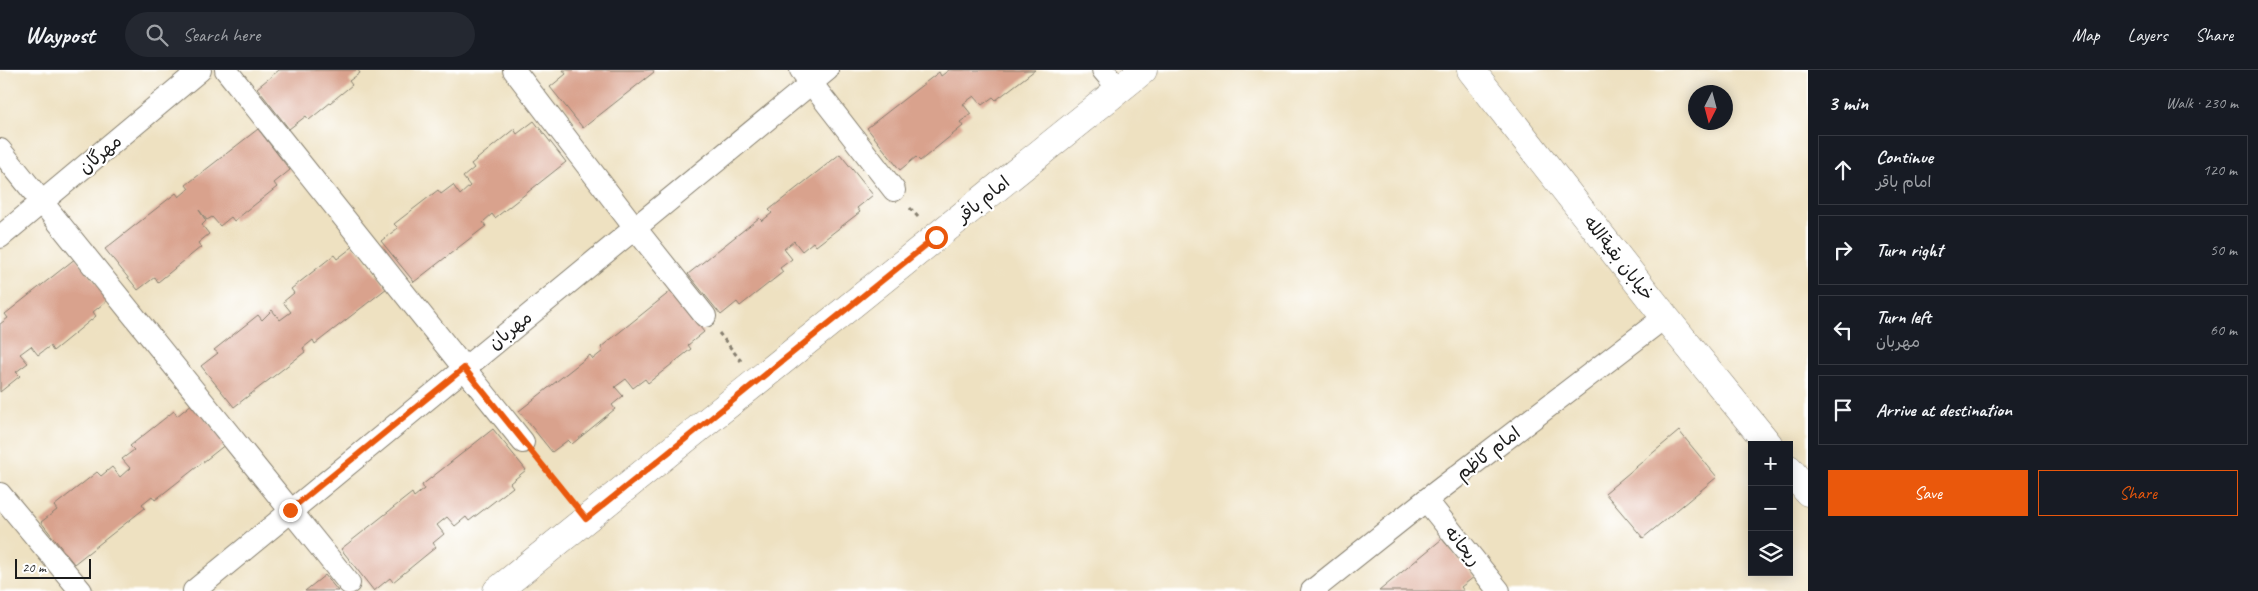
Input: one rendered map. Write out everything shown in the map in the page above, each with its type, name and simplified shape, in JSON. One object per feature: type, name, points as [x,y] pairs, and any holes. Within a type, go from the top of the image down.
[{"type":"street","name":"مهرگان","points":[[0,237],[200,70]]},
{"type":"street","points":[[226,70],[523,442]]},
{"type":"street","points":[[514,70],[634,228],[705,316]]},
{"type":"street","name":"امام باقر","points":[[497,591],[936,237],[1111,80],[1143,70]]},
{"type":"street","name":"خیابان بقیةالله","points":[[1471,70],[1665,317],[1766,441]]},
{"type":"street","points":[[813,74],[894,190]]},
{"type":"street","name":"مهربان","points":[[194,591],[634,228],[813,74]]},
{"type":"street","points":[[0,150],[349,583]]},
{"type":"street","name":"امام کاظم","points":[[1312,591],[1426,500],[1665,317]]},
{"type":"street","points":[[1793,474],[1808,492]]},
{"type":"street","points":[[0,494],[81,591]]},
{"type":"street","name":"ریحانه","points":[[1426,500],[1499,591]]},
{"type":"path","points":[[894,190],[936,237]]},
{"type":"path","points":[[705,316],[757,382]]},
{"type":"path","points":[[523,442],[586,519]]},
{"type":"building","points":[[279,70],[358,70],[360,73],[349,81],[352,85],[309,120],[306,116],[289,129],[257,88]]},
{"type":"building","points":[[563,70],[653,70],[654,72],[583,128],[550,87],[566,74]]},
{"type":"building","points":[[949,70],[1035,70],[996,100],[993,97],[982,105],[974,96],[963,104],[971,114],[960,122],[963,126],[920,161],[916,157],[900,170],[867,128],[939,72],[941,76]]},
{"type":"building","points":[[534,121],[566,162],[495,218],[492,214],[483,222],[486,226],[414,282],[381,241],[398,228],[394,224],[438,190],[441,194],[453,185],[460,195],[470,186],[463,177],[474,168],[471,164],[514,129],[517,134]]},
{"type":"building","points":[[258,129],[290,170],[274,183],[277,187],[234,221],[231,217],[220,226],[212,217],[207,220],[199,210],[206,221],[202,225],[209,234],[198,243],[201,247],[158,282],[155,277],[138,290],[105,249],[176,193],[179,197],[189,189],[186,185]]},
{"type":"building","points":[[840,154],[873,195],[857,208],[860,212],[816,246],[813,242],[802,251],[794,241],[784,249],[792,259],[780,268],[783,272],[740,306],[737,302],[721,315],[688,274],[759,218],[762,221],[772,213],[769,210]]},
{"type":"building","points":[[354,246],[387,288],[315,344],[313,340],[303,348],[305,352],[234,407],[201,366],[218,353],[214,350],[258,315],[262,320],[272,310],[280,320],[291,312],[283,302],[294,293],[291,289],[334,255],[337,259]]},
{"type":"building","points":[[76,258],[109,299],[93,312],[96,316],[53,351],[50,346],[38,355],[31,346],[20,354],[28,363],[16,372],[20,376],[0,392],[0,324],[8,318],[5,314]]},
{"type":"building","points":[[671,291],[704,332],[688,345],[691,349],[648,383],[645,379],[633,388],[626,379],[615,387],[623,396],[612,405],[615,409],[572,444],[568,440],[552,452],[519,411],[590,355],[593,359],[603,351],[601,347]]},
{"type":"building","points":[[193,403],[226,444],[155,500],[152,496],[142,504],[145,508],[74,564],[41,522],[57,510],[54,506],[97,472],[101,476],[112,467],[120,477],[130,468],[122,459],[134,450],[130,446],[174,411],[177,416]]},
{"type":"building","points":[[493,429],[526,470],[510,483],[513,487],[469,521],[466,517],[455,526],[447,517],[437,525],[444,534],[433,543],[436,547],[393,582],[390,578],[374,591],[341,549],[412,493],[414,497],[424,489],[422,485]]},
{"type":"building","points":[[1679,431],[1717,477],[1643,538],[1605,493]]},
{"type":"building","points":[[1442,539],[1474,577],[1461,587],[1464,591],[1379,591]]},
{"type":"building","points":[[325,575],[338,591],[305,591]]},
{"type":"route","points":[[290,510],[464,368],[586,519],[936,237]]}]
